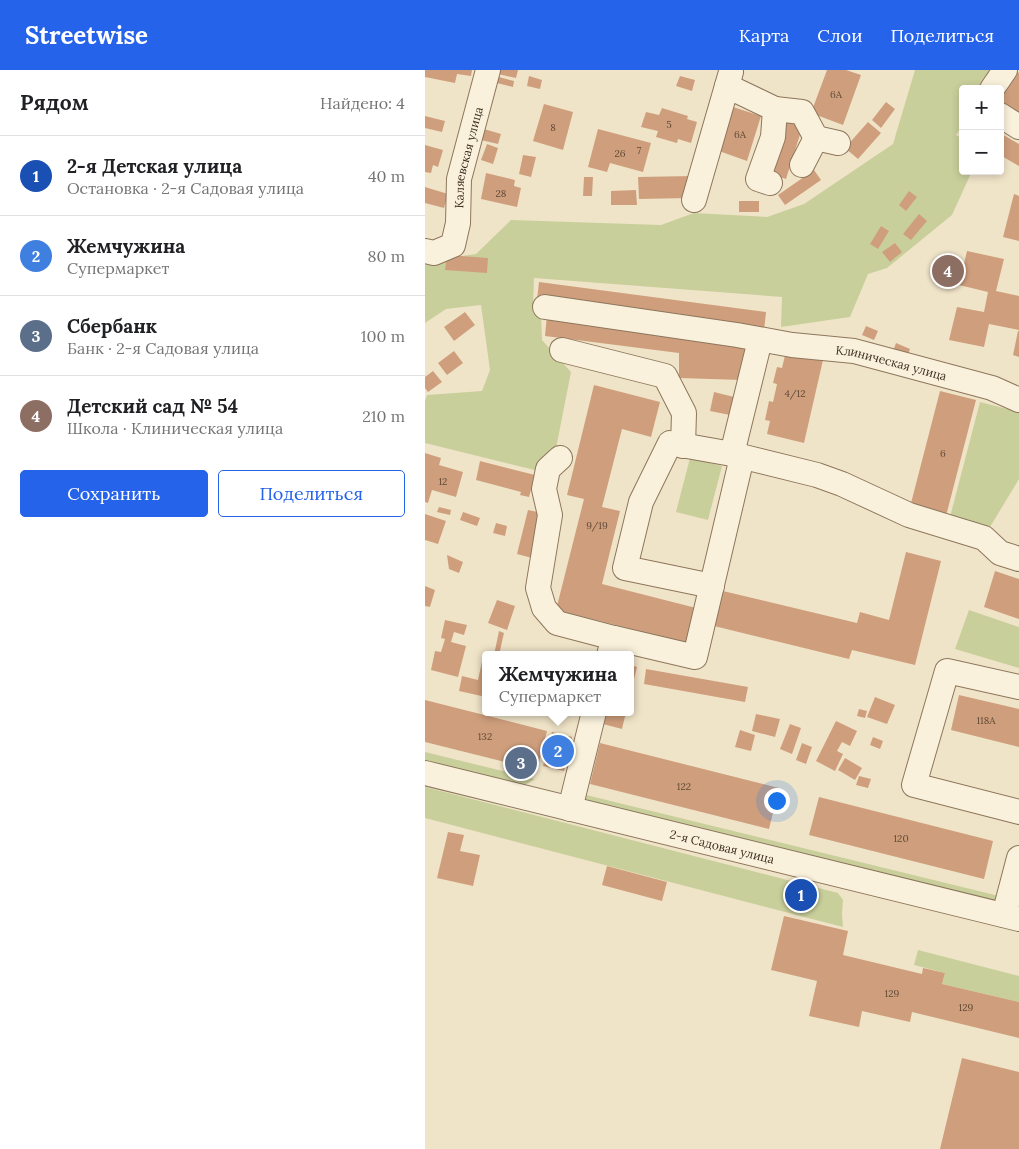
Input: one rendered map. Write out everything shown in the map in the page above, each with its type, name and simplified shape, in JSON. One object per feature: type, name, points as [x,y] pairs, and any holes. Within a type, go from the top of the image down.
[{"type":"street","name":"Каляевская улица","points":[[425,251],[434,253],[453,245],[458,223],[459,178],[488,70]]},
{"type":"street","points":[[995,85],[1005,70]]},
{"type":"street","points":[[694,200],[729,78],[775,109],[802,112],[827,140],[802,164]]},
{"type":"street","points":[[770,183],[758,178],[773,137],[775,109]]},
{"type":"street","points":[[1004,118],[1019,127]]},
{"type":"street","name":"Клиническая улица","points":[[545,307],[760,340],[854,351],[992,388],[1019,400]]},
{"type":"street","points":[[560,458],[548,470],[544,489],[550,516],[538,588],[544,608],[557,623],[612,646],[695,657],[712,586],[760,340]]},
{"type":"street","points":[[562,350],[665,376],[684,413],[683,446]]},
{"type":"street","points":[[712,586],[625,568],[641,502],[670,444],[737,455],[817,474],[909,515],[984,538],[1000,553],[1019,560]]},
{"type":"street","points":[[1019,687],[947,671],[914,785],[1019,812]]},
{"type":"street","points":[[570,809],[593,716]]},
{"type":"street","name":"2-я Садовая улица","points":[[425,773],[1012,917]]},
{"type":"street","points":[[1012,917],[1019,858]]},
{"type":"green space","points":[[915,70],[997,70],[988,85],[959,85],[959,130],[956,135],[959,137],[959,175],[970,175],[952,215],[887,268],[868,274],[850,317],[781,327],[782,297],[534,278],[533,307],[541,314],[542,340],[571,372],[551,474],[425,443],[425,401],[427,395],[482,391],[490,370],[481,305],[446,309],[425,323],[425,258],[434,260],[476,254],[511,220],[661,225],[694,213],[767,217],[804,204],[893,144]]},
{"type":"green space","points":[[980,402],[1019,412],[1019,479],[990,527],[950,517]]},
{"type":"green space","points":[[690,458],[722,466],[708,520],[676,512]]},
{"type":"green space","points":[[969,610],[1019,627],[1019,668],[955,649]]},
{"type":"green space","points":[[425,752],[535,779],[520,788],[425,763]]},
{"type":"green space","points":[[425,787],[838,893],[843,900],[843,927],[425,818]]},
{"type":"green space","points":[[578,793],[999,896],[997,909],[575,803]]},
{"type":"green space","points":[[918,950],[1019,976],[1019,1002],[942,984],[945,973],[914,965]]},
{"type":"building","points":[[425,70],[472,70],[471,76],[457,74],[455,83],[425,77]]},
{"type":"building","points":[[499,70],[518,70],[516,78],[498,74]]},
{"type":"building","points":[[827,70],[846,70],[861,75],[843,125],[811,113]]},
{"type":"building","points":[[1015,70],[1019,73],[1019,113],[1004,104],[1003,85]]},
{"type":"building","points":[[529,76],[542,80],[540,89],[527,86]]},
{"type":"building","points":[[680,76],[695,80],[692,91],[676,86]]},
{"type":"building","points":[[499,77],[514,81],[513,87],[497,83]]},
{"type":"building","points":[[886,102],[895,109],[881,128],[872,120]]},
{"type":"building","points":[[544,104],[573,112],[563,150],[533,141]]},
{"type":"building","points":[[733,107],[761,116],[747,161],[719,151]]},
{"type":"building","points":[[662,108],[688,116],[687,119],[697,122],[691,143],[678,139],[677,143],[656,137],[658,131],[641,127],[646,112],[659,115]]},
{"type":"building","points":[[425,116],[445,121],[442,132],[425,128]]},
{"type":"building","points":[[788,120],[803,125],[786,179],[770,174]]},
{"type":"building","points":[[868,122],[881,133],[858,159],[845,148]]},
{"type":"building","points":[[484,129],[501,134],[498,144],[481,140]]},
{"type":"building","points":[[598,129],[651,143],[643,172],[610,163],[607,172],[588,167]]},
{"type":"building","points":[[1004,135],[1019,144],[1019,166],[1004,157]]},
{"type":"building","points":[[487,144],[498,148],[493,164],[481,160]]},
{"type":"building","points":[[425,145],[443,150],[438,167],[433,165],[431,173],[425,172]]},
{"type":"building","points":[[523,155],[536,157],[531,177],[519,174]]},
{"type":"building","points":[[814,170],[821,180],[785,205],[778,195]]},
{"type":"building","points":[[486,173],[515,180],[514,186],[521,188],[517,207],[481,199]]},
{"type":"building","points":[[693,176],[689,198],[639,199],[638,177]]},
{"type":"building","points":[[584,177],[593,177],[592,196],[583,196]]},
{"type":"building","points":[[425,187],[448,194],[444,208],[425,203]]},
{"type":"building","points":[[636,190],[637,205],[611,205],[611,191]]},
{"type":"building","points":[[909,191],[917,197],[906,211],[899,205]]},
{"type":"building","points":[[1014,194],[1019,196],[1019,241],[1003,237]]},
{"type":"building","points":[[739,201],[759,201],[759,212],[739,212]]},
{"type":"building","points":[[919,214],[927,221],[911,240],[903,234]]},
{"type":"building","points":[[881,226],[889,231],[878,249],[870,244]]},
{"type":"building","points":[[895,243],[902,252],[890,262],[882,252]]},
{"type":"building","points":[[967,251],[1004,259],[996,291],[1019,296],[1019,330],[989,324],[984,347],[949,340],[957,307],[984,312],[988,292],[959,285]]},
{"type":"building","points":[[447,255],[488,258],[487,273],[445,270]]},
{"type":"building","points":[[539,282],[766,312],[764,331],[537,300]]},
{"type":"building","points":[[465,312],[475,325],[454,341],[444,327]]},
{"type":"building","points":[[547,315],[747,345],[741,380],[679,378],[679,353],[545,336]]},
{"type":"building","points":[[866,326],[878,331],[874,340],[862,335]]},
{"type":"building","points":[[1019,331],[1019,357],[1013,355]]},
{"type":"building","points":[[896,343],[910,349],[907,357],[893,351]]},
{"type":"building","points":[[454,351],[463,363],[447,375],[438,363]]},
{"type":"building","points":[[786,351],[823,360],[804,443],[767,434],[770,421],[765,420],[769,401],[773,402],[777,384],[773,383],[777,367],[782,368]]},
{"type":"building","points":[[433,371],[442,382],[428,392],[425,388],[425,377]]},
{"type":"building","points":[[594,385],[660,402],[651,437],[622,429],[602,507],[620,511],[602,584],[700,609],[691,644],[556,610],[584,499],[567,495]]},
{"type":"building","points":[[940,391],[976,400],[946,516],[910,507]]},
{"type":"building","points":[[714,392],[734,397],[730,415],[710,411]]},
{"type":"building","points":[[425,453],[441,458],[439,465],[463,472],[456,497],[432,490],[428,503],[425,502]]},
{"type":"building","points":[[480,461],[535,475],[529,497],[520,495],[521,492],[476,480]]},
{"type":"building","points":[[439,507],[451,510],[450,515],[437,512]]},
{"type":"building","points":[[528,510],[543,513],[532,558],[517,554]]},
{"type":"building","points":[[463,512],[480,518],[477,526],[460,520]]},
{"type":"building","points":[[425,514],[446,521],[438,544],[425,540]]},
{"type":"building","points":[[496,523],[507,526],[505,536],[493,533]]},
{"type":"building","points":[[906,552],[941,561],[915,665],[852,650],[849,659],[714,626],[723,591],[857,623],[860,612],[889,620]]},
{"type":"building","points":[[447,555],[463,562],[459,573],[449,569]]},
{"type":"building","points":[[995,571],[1019,579],[1019,619],[984,607]]},
{"type":"building","points":[[425,586],[435,590],[430,607],[425,606]]},
{"type":"building","points":[[497,600],[515,606],[507,630],[488,623]]},
{"type":"building","points":[[445,620],[467,625],[464,635],[454,632],[451,642],[466,646],[458,677],[431,670],[435,651],[441,652],[445,639],[441,638]]},
{"type":"building","points":[[499,631],[504,633],[500,651],[495,651]]},
{"type":"building","points":[[482,662],[482,696],[459,691],[462,676],[478,680]]},
{"type":"building","points":[[634,666],[637,667],[634,679]]},
{"type":"building","points":[[646,669],[748,687],[745,702],[644,684]]},
{"type":"building","points":[[959,695],[1019,709],[1019,747],[951,730]]},
{"type":"building","points":[[875,697],[895,705],[887,724],[867,717]]},
{"type":"building","points":[[425,700],[547,731],[537,770],[425,742]]},
{"type":"building","points":[[859,709],[867,711],[865,718],[857,716]]},
{"type":"building","points":[[756,714],[780,719],[775,737],[752,731]]},
{"type":"building","points":[[605,716],[625,716],[622,729],[603,724]]},
{"type":"building","points":[[836,721],[857,731],[850,746],[842,742],[837,751],[843,754],[835,771],[816,761]]},
{"type":"building","points":[[790,724],[801,728],[792,754],[780,749]]},
{"type":"building","points":[[740,730],[755,735],[751,751],[735,747]]},
{"type":"building","points":[[552,732],[572,737],[564,771],[543,766]]},
{"type":"building","points":[[873,737],[883,741],[880,749],[870,745]]},
{"type":"building","points":[[600,743],[779,788],[769,829],[590,784]]},
{"type":"building","points":[[802,743],[812,747],[806,764],[796,760]]},
{"type":"building","points":[[845,758],[862,768],[855,780],[838,770]]},
{"type":"building","points":[[859,776],[871,779],[868,788],[856,785]]},
{"type":"building","points":[[819,797],[993,841],[984,879],[809,835]]},
{"type":"building","points":[[448,832],[464,835],[460,851],[480,855],[473,886],[437,878]]},
{"type":"building","points":[[607,866],[667,882],[662,901],[602,885]]},
{"type":"building","points":[[784,916],[848,931],[843,955],[922,974],[923,968],[945,973],[942,984],[1019,1002],[1019,1038],[912,1012],[910,1022],[862,1011],[859,1027],[809,1016],[817,981],[771,970]]},
{"type":"building","points":[[962,1058],[1019,1072],[1019,1149],[940,1149]]},
{"type":"place","name":"Детский сад № 54","points":[[948,271]]},
{"type":"place","name":"Жемчужина","points":[[558,751]]},
{"type":"place","name":"Сбербанк","points":[[521,763]]},
{"type":"place","name":"2-я Детская улица","points":[[801,895]]}]
